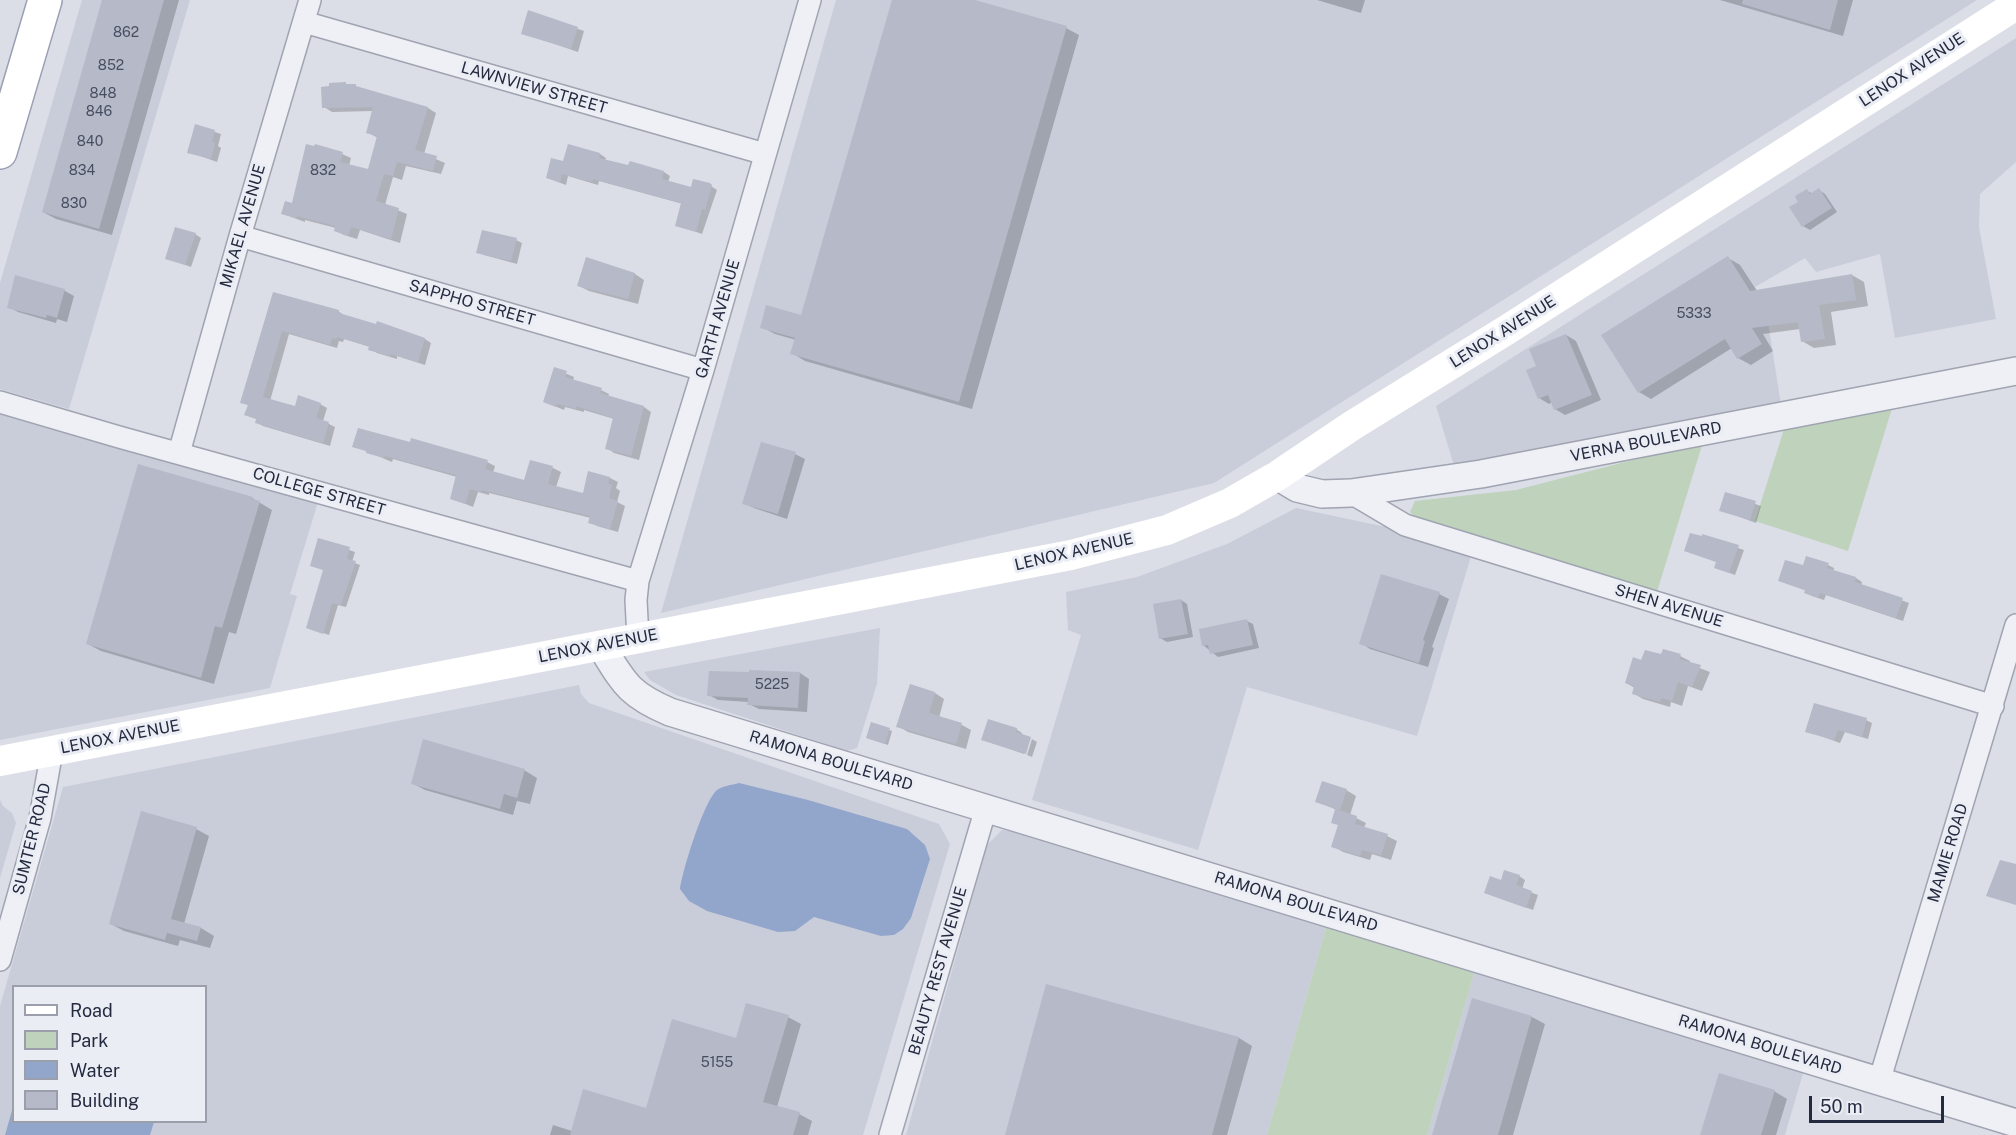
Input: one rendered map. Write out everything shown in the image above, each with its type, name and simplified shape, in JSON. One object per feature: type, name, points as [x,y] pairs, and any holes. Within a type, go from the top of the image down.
[{"type":"main road","points":[[0,152],[45,0]]},
{"type":"main road","name":"LENOX AVENUE","points":[[0,760],[638,639],[1107,546],[1167,530],[1230,503],[1278,476],[1353,425],[1505,332],[2016,5]]},
{"type":"street","name":"MIKAEL AVENUE","points":[[179,453],[310,0]]},
{"type":"street","name":"GARTH AVENUE","points":[[638,639],[636,600],[638,581],[703,370],[810,0]]},
{"type":"street","name":"LAWNVIEW STREET","points":[[304,22],[765,154]]},
{"type":"street","name":"SAPPHO STREET","points":[[240,236],[703,370]]},
{"type":"street","name":"VERNA BOULEVARD","points":[[1278,476],[1297,488],[1322,494],[1351,493],[1480,474],[2016,371]]},
{"type":"street","name":"COLLEGE STREET","points":[[0,402],[638,581]]},
{"type":"street","name":"SHEN AVENUE","points":[[1351,493],[1405,525],[1993,706]]},
{"type":"street","name":"MAMIE ROAD","points":[[1879,1082],[2016,625]]},
{"type":"street","name":"RAMONA BOULEVARD","points":[[601,645],[631,691],[651,704],[670,712],[2016,1124]]},
{"type":"street","name":"SUMTER ROAD","points":[[0,960],[40,818],[52,751]]},
{"type":"street","name":"BEAUTY REST AVENUE","points":[[890,1135],[986,808]]},
{"type":"shaded area","points":[[82,0],[190,0],[69,409],[0,389],[0,283]]},
{"type":"shaded area","points":[[836,0],[1977,0],[1214,483],[661,613]]},
{"type":"shaded area","points":[[2016,38],[2016,162],[1980,194],[1979,227],[1996,319],[1895,338],[1880,254],[1816,272],[1805,258],[1755,287],[1765,303],[1781,405],[1455,469],[1436,406]]},
{"type":"shaded area","points":[[0,408],[318,502],[290,594],[297,596],[270,688],[0,740]]},
{"type":"shaded area","points":[[1296,508],[1391,528],[1472,553],[1417,736],[1247,687],[1198,850],[1032,800],[1081,635],[1068,630],[1066,592],[1137,577],[1227,544]]},
{"type":"shaded area","points":[[880,628],[877,684],[857,748],[847,751],[676,695],[650,680],[644,672]]},
{"type":"shaded area","points":[[579,685],[581,694],[589,703],[939,824],[950,844],[863,1135],[0,1135],[0,1006],[63,787]]},
{"type":"shaded area","points":[[0,800],[3,806],[12,813],[16,823],[0,878]]},
{"type":"shaded area","points":[[1002,830],[1025,832],[1327,924],[1267,1135],[906,1135],[987,845]]},
{"type":"shaded area","points":[[1475,970],[1804,1070],[1785,1135],[1427,1135]]},
{"type":"green space","points":[[1893,405],[1848,551],[1755,521],[1785,426]]},
{"type":"green space","points":[[1703,442],[1656,595],[1417,519],[1410,512],[1415,501],[1516,490]]},
{"type":"green space","points":[[1327,924],[1475,970],[1427,1135],[1267,1135]]},
{"type":"water","points":[[739,783],[808,800],[907,829],[925,845],[930,859],[911,918],[903,929],[894,935],[881,936],[814,917],[795,931],[778,932],[707,911],[689,901],[680,889],[689,853],[705,809],[718,789]]},
{"type":"water","points":[[12,1110],[12,1123],[154,1123],[150,1135],[5,1135]]},
{"type":"building","points":[[102,0],[164,0],[99,229],[42,212]]},
{"type":"building","points":[[892,0],[975,0],[1067,26],[959,402],[790,354],[795,338],[760,328],[766,305],[801,315]]},
{"type":"building","points":[[1743,0],[1838,0],[1830,30],[1742,4]]},
{"type":"building","points":[[528,10],[578,27],[571,49],[521,34]]},
{"type":"building","points":[[346,82],[346,84],[356,84],[356,86],[428,107],[415,150],[437,156],[433,171],[397,162],[393,176],[384,174],[376,201],[399,208],[391,239],[351,227],[348,236],[334,231],[335,226],[281,214],[285,201],[292,203],[306,144],[314,146],[315,144],[343,152],[340,162],[368,169],[377,136],[366,133],[373,107],[322,108],[321,87],[329,86],[329,83]]},
{"type":"building","points":[[195,124],[215,130],[211,159],[187,153]]},
{"type":"building","points":[[568,144],[600,153],[599,158],[628,165],[630,161],[664,171],[662,179],[691,187],[693,179],[710,183],[712,185],[705,210],[702,209],[696,232],[675,226],[681,203],[593,179],[592,182],[562,174],[560,182],[546,178],[551,158],[563,161]]},
{"type":"building","points":[[1819,188],[1832,208],[1802,227],[1789,207],[1798,202],[1795,196],[1807,189],[1810,194]]},
{"type":"building","points":[[175,227],[196,233],[185,265],[165,259]]},
{"type":"building","points":[[482,230],[517,238],[511,261],[476,253]]},
{"type":"building","points":[[1728,256],[1750,291],[1852,274],[1856,300],[1819,305],[1825,339],[1801,342],[1798,322],[1752,328],[1762,344],[1737,359],[1725,339],[1638,393],[1601,335]]},
{"type":"building","points":[[586,257],[635,273],[628,299],[577,286]]},
{"type":"building","points":[[15,275],[65,289],[57,318],[47,315],[46,318],[7,308]]},
{"type":"building","points":[[273,292],[339,310],[339,313],[376,324],[377,321],[425,338],[418,362],[368,350],[369,346],[337,337],[332,338],[330,345],[282,331],[263,397],[295,406],[298,395],[321,403],[316,418],[329,422],[323,443],[255,423],[256,419],[244,415],[248,405],[240,403]]},
{"type":"building","points":[[1566,334],[1592,395],[1554,410],[1548,395],[1538,399],[1526,370],[1536,366],[1529,349]]},
{"type":"building","points":[[554,367],[567,371],[565,377],[602,388],[600,393],[644,406],[631,456],[605,449],[613,418],[576,406],[576,409],[557,404],[556,407],[543,402]]},
{"type":"building","points":[[358,428],[410,442],[411,438],[488,460],[485,469],[524,480],[530,460],[553,466],[548,484],[583,493],[588,471],[610,477],[608,484],[612,485],[609,498],[618,501],[610,529],[588,523],[590,516],[481,490],[481,492],[470,489],[465,504],[450,499],[456,475],[385,456],[384,458],[352,447]]},
{"type":"building","points":[[761,442],[796,452],[778,514],[742,504]]},
{"type":"building","points":[[138,464],[260,501],[222,628],[215,626],[201,678],[86,644]]},
{"type":"building","points":[[1725,492],[1756,501],[1750,520],[1719,511]]},
{"type":"building","points":[[1690,533],[1702,536],[1702,534],[1739,545],[1729,573],[1714,568],[1716,562],[1684,551]]},
{"type":"building","points":[[318,538],[350,547],[347,559],[356,561],[341,605],[332,603],[323,634],[306,628],[323,570],[310,566]]},
{"type":"building","points":[[1806,556],[1829,563],[1827,568],[1856,577],[1855,582],[1903,598],[1896,618],[1820,593],[1818,598],[1804,593],[1805,590],[1778,581],[1785,560],[1803,565]]},
{"type":"building","points":[[1381,574],[1440,592],[1423,640],[1425,641],[1419,663],[1359,644]]},
{"type":"building","points":[[1181,599],[1188,634],[1159,639],[1153,604]]},
{"type":"building","points":[[1247,619],[1253,645],[1210,654],[1208,645],[1202,646],[1199,629]]},
{"type":"building","points":[[1663,649],[1681,654],[1679,659],[1701,665],[1692,687],[1678,682],[1672,701],[1661,698],[1660,702],[1632,694],[1634,686],[1625,683],[1633,657],[1641,660],[1645,650],[1661,654]]},
{"type":"building","points":[[749,670],[800,672],[798,708],[747,705],[748,698],[707,696],[709,671],[749,672]]},
{"type":"building","points":[[910,684],[935,692],[929,713],[962,723],[956,744],[896,727]]},
{"type":"building","points":[[1814,703],[1867,718],[1862,737],[1838,730],[1834,740],[1805,732]]},
{"type":"building","points":[[988,719],[1017,728],[1016,732],[1031,737],[1026,754],[981,740]]},
{"type":"building","points":[[871,722],[890,728],[885,744],[866,738]]},
{"type":"building","points":[[423,739],[525,769],[517,798],[504,794],[500,809],[411,784]]},
{"type":"building","points":[[1322,781],[1347,789],[1340,810],[1315,802]]},
{"type":"building","points":[[1335,809],[1357,816],[1355,824],[1388,834],[1381,855],[1362,850],[1360,856],[1331,847],[1338,825],[1331,823]]},
{"type":"building","points":[[141,811],[197,827],[171,919],[201,927],[197,941],[167,933],[165,940],[109,924]]},
{"type":"building","points":[[2000,860],[2016,864],[2016,905],[1986,896]]},
{"type":"building","points":[[1504,870],[1520,875],[1516,885],[1532,891],[1526,908],[1484,893],[1490,876],[1501,880]]},
{"type":"building","points":[[1046,984],[1239,1037],[1212,1135],[1005,1135]]},
{"type":"building","points":[[1472,998],[1532,1016],[1498,1135],[1432,1135]]},
{"type":"building","points":[[746,1003],[789,1015],[763,1102],[800,1112],[793,1135],[570,1135],[583,1089],[646,1108],[672,1019],[736,1038]]},
{"type":"building","points":[[1719,1073],[1775,1090],[1761,1135],[1700,1135]]}]
